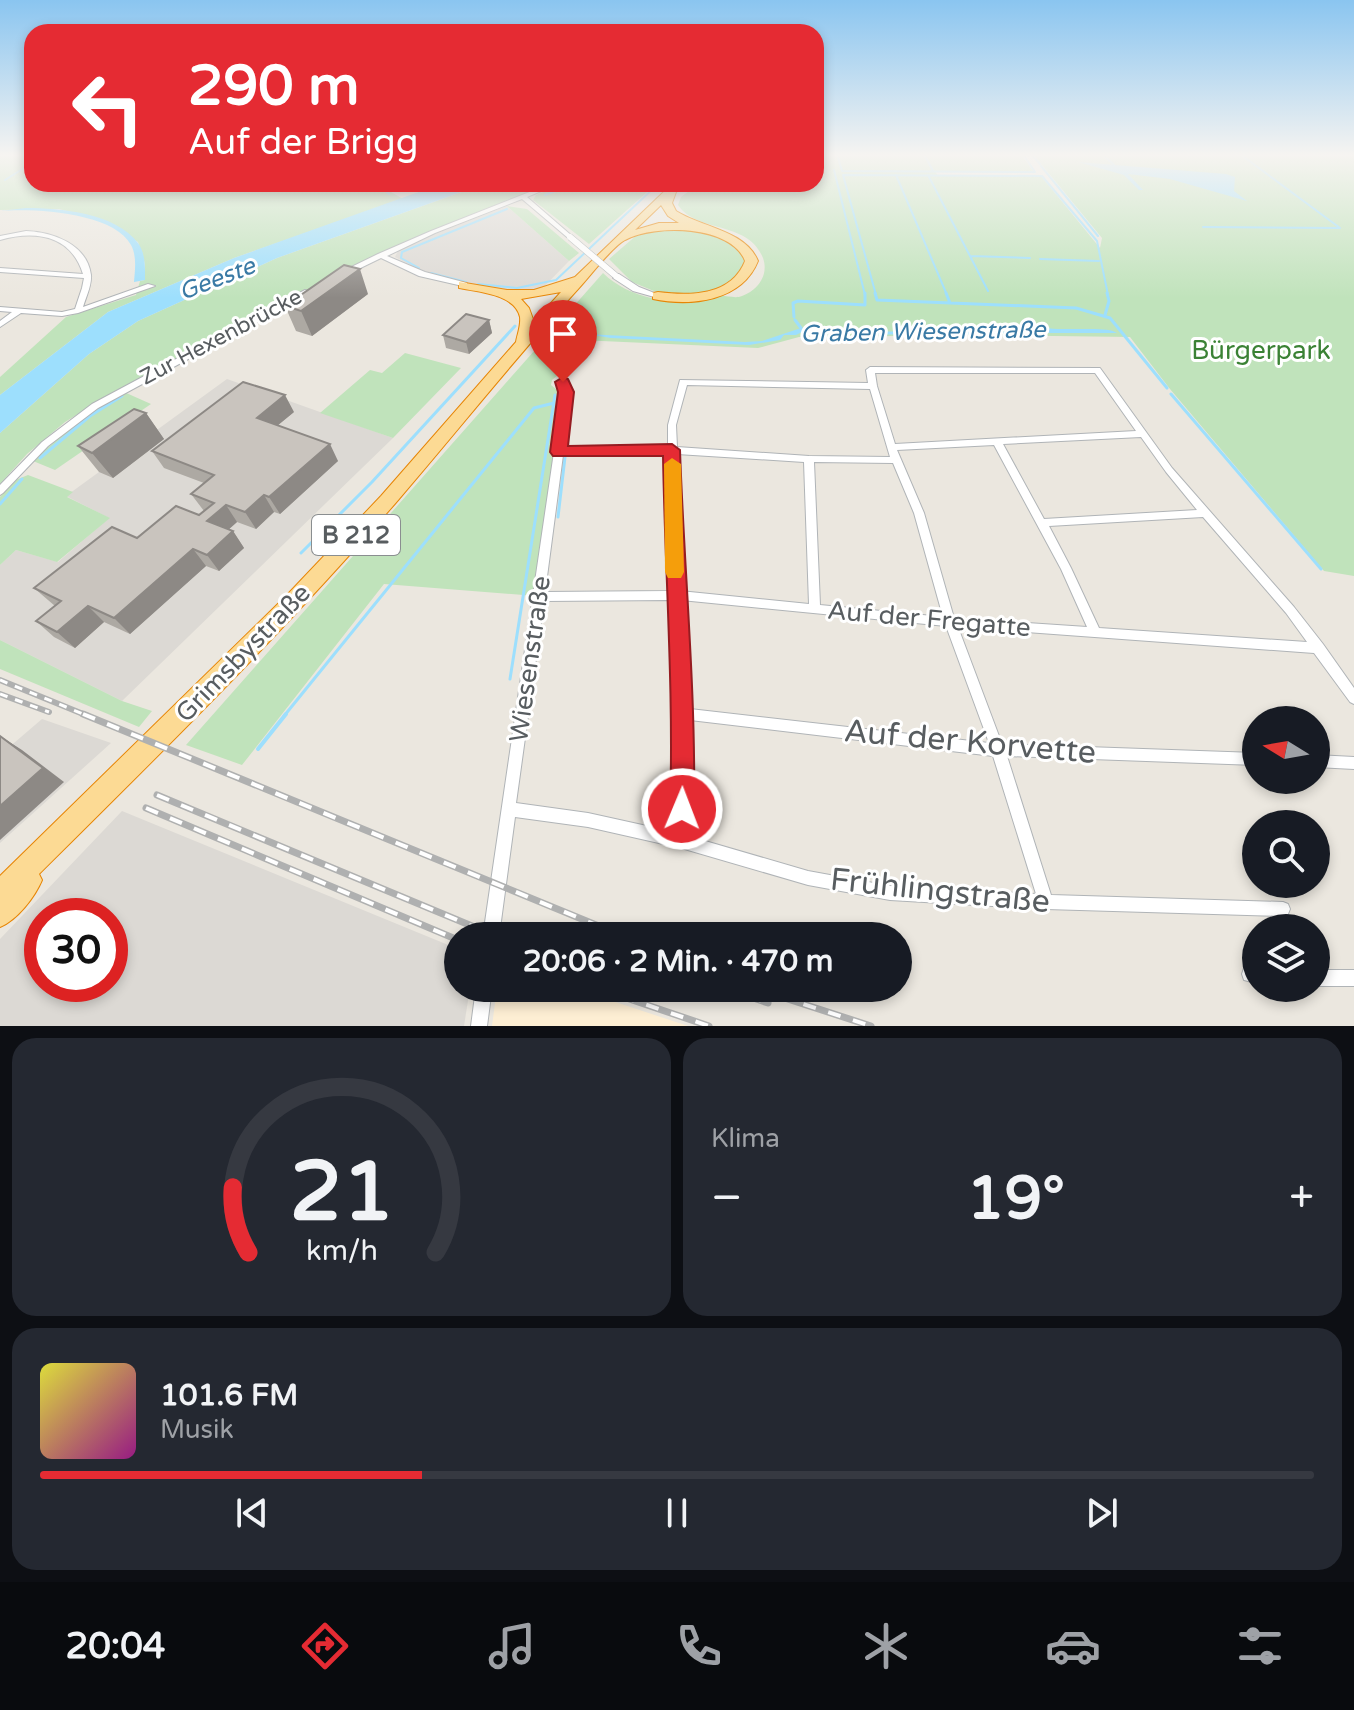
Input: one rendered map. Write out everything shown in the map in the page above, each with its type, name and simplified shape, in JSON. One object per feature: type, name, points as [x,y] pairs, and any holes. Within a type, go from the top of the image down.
[{"type":"highway","name":"Grimsbystraße","points":[[0,894],[316,578],[584,276],[659,202]]},
{"type":"highway","points":[[658,296],[689,298],[714,294],[733,286],[749,271],[750,258],[738,243],[722,234],[681,222],[668,211],[667,202]]},
{"type":"highway","points":[[619,240],[650,228],[696,228]]},
{"type":"highway","points":[[505,295],[548,293],[584,276]]},
{"type":"highway","points":[[464,285],[517,301],[527,314],[526,331],[517,352]]},
{"type":"highway","points":[[0,875],[89,808]]},
{"type":"highway","points":[[0,914],[89,808]]},
{"type":"street","name":"Zur Hexenbrücke","points":[[331,279],[380,255],[511,202]]},
{"type":"street","points":[[529,202],[616,276],[636,289],[658,296]]},
{"type":"street","points":[[4,236],[32,232],[67,244],[83,259],[88,276],[78,311]]},
{"type":"street","points":[[380,255],[422,274],[464,285]]},
{"type":"street","points":[[0,270],[88,276]]},
{"type":"street","points":[[0,309],[62,314],[151,286]]},
{"type":"street","name":"Zur Hexenbrücke","points":[[0,491],[45,444],[95,406],[320,286]]},
{"type":"street","points":[[0,325],[19,311]]},
{"type":"street","points":[[1046,902],[998,750],[950,622],[919,513],[891,447],[870,370],[1097,370],[1203,513],[1290,610],[1354,698]]},
{"type":"street","name":"Wiesenstraße","points":[[493,922],[559,452],[566,392],[563,382]]},
{"type":"street","points":[[681,841],[684,714],[675,595],[672,425],[683,382],[873,386]]},
{"type":"street","points":[[891,447],[1142,434]]},
{"type":"street","points":[[997,441],[1096,633]]},
{"type":"street","points":[[559,452],[672,450],[809,459],[896,460]]},
{"type":"street","points":[[809,459],[815,608]]},
{"type":"street","points":[[1041,523],[1203,513]]},
{"type":"street","name":"Auf der Fregatte","points":[[538,597],[675,595],[950,622],[1319,648]]},
{"type":"street","name":"Auf der Korvette","points":[[684,714],[998,750],[1242,759]]},
{"type":"street","points":[[1330,762],[1354,763]]},
{"type":"street","name":"Frühlingstraße","points":[[509,809],[588,820],[681,841],[808,878],[890,893],[1046,902],[1283,909]]},
{"type":"street","points":[[1330,978],[1354,978]]},
{"type":"street","points":[[479,1026],[482,1002]]},
{"type":"shaded area","points":[[507,206],[569,261],[538,293],[496,291],[445,278],[395,257],[398,251],[417,241]]},
{"type":"shaded area","points":[[227,379],[393,438],[122,701],[0,640],[0,565],[16,550],[58,562],[109,518],[66,496]]},
{"type":"shaded area","points":[[42,719],[111,743],[0,843],[0,755]]},
{"type":"shaded area","points":[[122,811],[444,943],[444,1002],[468,1002],[464,1026],[0,1026],[0,939],[24,914],[24,1002],[128,1002],[128,898],[39,898]]},
{"type":"shaded area","points":[[495,1002],[615,1002],[688,1026],[492,1026]]},
{"type":"green space","points":[[0,202],[395,202],[234,258],[108,312],[0,395],[0,377],[66,317],[136,295],[140,281],[145,280],[145,264],[138,242],[104,221],[59,209],[0,210]]},
{"type":"green space","points":[[434,202],[507,202],[376,255],[115,391],[65,422],[27,454],[0,484],[0,433],[89,354],[138,321],[277,258]]},
{"type":"green space","points":[[535,202],[636,202],[589,244]]},
{"type":"green space","name":"Bürgerpark","points":[[679,202],[1062,202],[1100,248],[1102,238],[1072,202],[1354,202],[1354,576],[1324,571],[1130,337],[799,337],[758,348],[579,340],[568,342],[551,385],[562,394],[536,596],[384,584],[242,765],[186,745],[603,273],[632,292],[668,301],[739,297],[757,286],[763,276],[764,264],[756,246],[735,232],[698,220],[678,205]]},
{"type":"green space","points":[[507,206],[527,209],[579,253],[569,261]]},
{"type":"green space","points":[[667,227],[712,233],[737,244],[747,263],[733,284],[704,294],[666,296],[632,282],[609,259],[638,234]]},
{"type":"green space","points":[[405,353],[461,368],[393,438],[320,413],[370,370],[382,373]]},
{"type":"green space","points":[[124,392],[151,404],[55,470],[33,461],[77,421]]},
{"type":"green space","points":[[28,475],[73,492],[67,497],[110,518],[57,562],[16,550],[0,565],[0,497],[13,481]]},
{"type":"green space","points":[[0,640],[122,701],[152,711],[139,727],[0,669]]},
{"type":"water","name":"Geeste","points":[[391,202],[434,202],[277,258],[138,321],[89,354],[0,433],[0,395],[108,312],[234,258]]},
{"type":"water","points":[[26,208],[71,211],[116,225],[141,247],[145,280],[134,282],[133,249],[122,234],[108,225],[71,214],[0,211]]},
{"type":"water","points":[[1033,325],[1054,329],[1102,329],[1117,333],[969,333],[1019,331]]},
{"type":"water","points":[[801,328],[879,332],[804,331],[784,335],[780,340],[749,345],[586,334],[745,342],[762,341]]},
{"type":"building","points":[[344,265],[360,269],[301,311],[285,306]]},
{"type":"building","points":[[466,314],[489,320],[466,342],[443,335]]},
{"type":"building","points":[[243,382],[285,395],[257,418],[330,444],[269,497],[264,495],[245,512],[226,505],[207,521],[233,531],[207,555],[193,549],[114,618],[88,606],[57,632],[36,621],[61,601],[34,588],[112,527],[137,538],[176,506],[199,515],[214,503],[191,494],[214,475],[152,451]]},
{"type":"building","points":[[134,409],[146,413],[92,453],[78,446]]},
{"type":"building","points":[[0,736],[43,768],[0,806]]},
{"type":"waterway","points":[[478,284],[517,288],[556,280],[639,202]]},
{"type":"waterway","points":[[842,202],[865,295]]},
{"type":"waterway","points":[[850,202],[876,295]]},
{"type":"waterway","points":[[907,202],[947,295]]},
{"type":"waterway","points":[[942,202],[970,256]]},
{"type":"waterway","points":[[1064,202],[1097,241],[1108,295]]},
{"type":"waterway","points":[[1070,202],[1098,236]]},
{"type":"waterway","points":[[1203,227],[1340,228],[1305,202]]},
{"type":"waterway","points":[[419,268],[401,258],[402,252],[507,209]]},
{"type":"waterway","points":[[970,256],[1030,258]]},
{"type":"waterway","points":[[970,256],[988,291]]},
{"type":"waterway","points":[[1040,259],[1099,261]]},
{"type":"waterway","points":[[431,273],[466,282]]},
{"type":"waterway","points":[[875,293],[877,300],[950,303]]},
{"type":"waterway","points":[[946,293],[950,303]]},
{"type":"waterway","points":[[1105,315],[1109,301],[1107,293]]},
{"type":"waterway","points":[[794,317],[793,303],[798,301],[865,305],[865,295]]},
{"type":"waterway","points":[[950,303],[1076,308],[1110,318],[1167,388]]},
{"type":"waterway","points":[[795,320],[801,328]]},
{"type":"waterway","points":[[301,553],[372,482],[515,326]]},
{"type":"waterway","name":"Graben Wiesenstraße","points":[[875,333],[971,333]]},
{"type":"waterway","points":[[1171,394],[1321,569]]},
{"type":"waterway","points":[[554,403],[555,395]]},
{"type":"waterway","points":[[40,458],[90,416],[122,396]]},
{"type":"waterway","points":[[284,716],[534,408],[554,403]]},
{"type":"waterway","points":[[510,679],[554,403]]},
{"type":"waterway","points":[[565,445],[570,404]]},
{"type":"waterway","points":[[558,517],[565,457]]},
{"type":"waterway","points":[[0,504],[22,479]]},
{"type":"waterway","points":[[258,749],[286,714]]},
{"type":"railway","points":[[0,680],[88,716]]},
{"type":"railway","points":[[0,694],[49,712]]},
{"type":"railway","points":[[83,714],[589,922]]},
{"type":"railway","points":[[157,795],[462,922]]},
{"type":"railway","points":[[146,808],[444,934]]},
{"type":"railway","points":[[638,1002],[709,1026]]},
{"type":"railway","points":[[797,1002],[871,1026]]},
{"type":"slow traffic","points":[[672,464],[675,572]]},
{"type":"route","points":[[563,382],[566,392],[559,452],[672,450],[675,595],[684,714],[682,809]]}]
